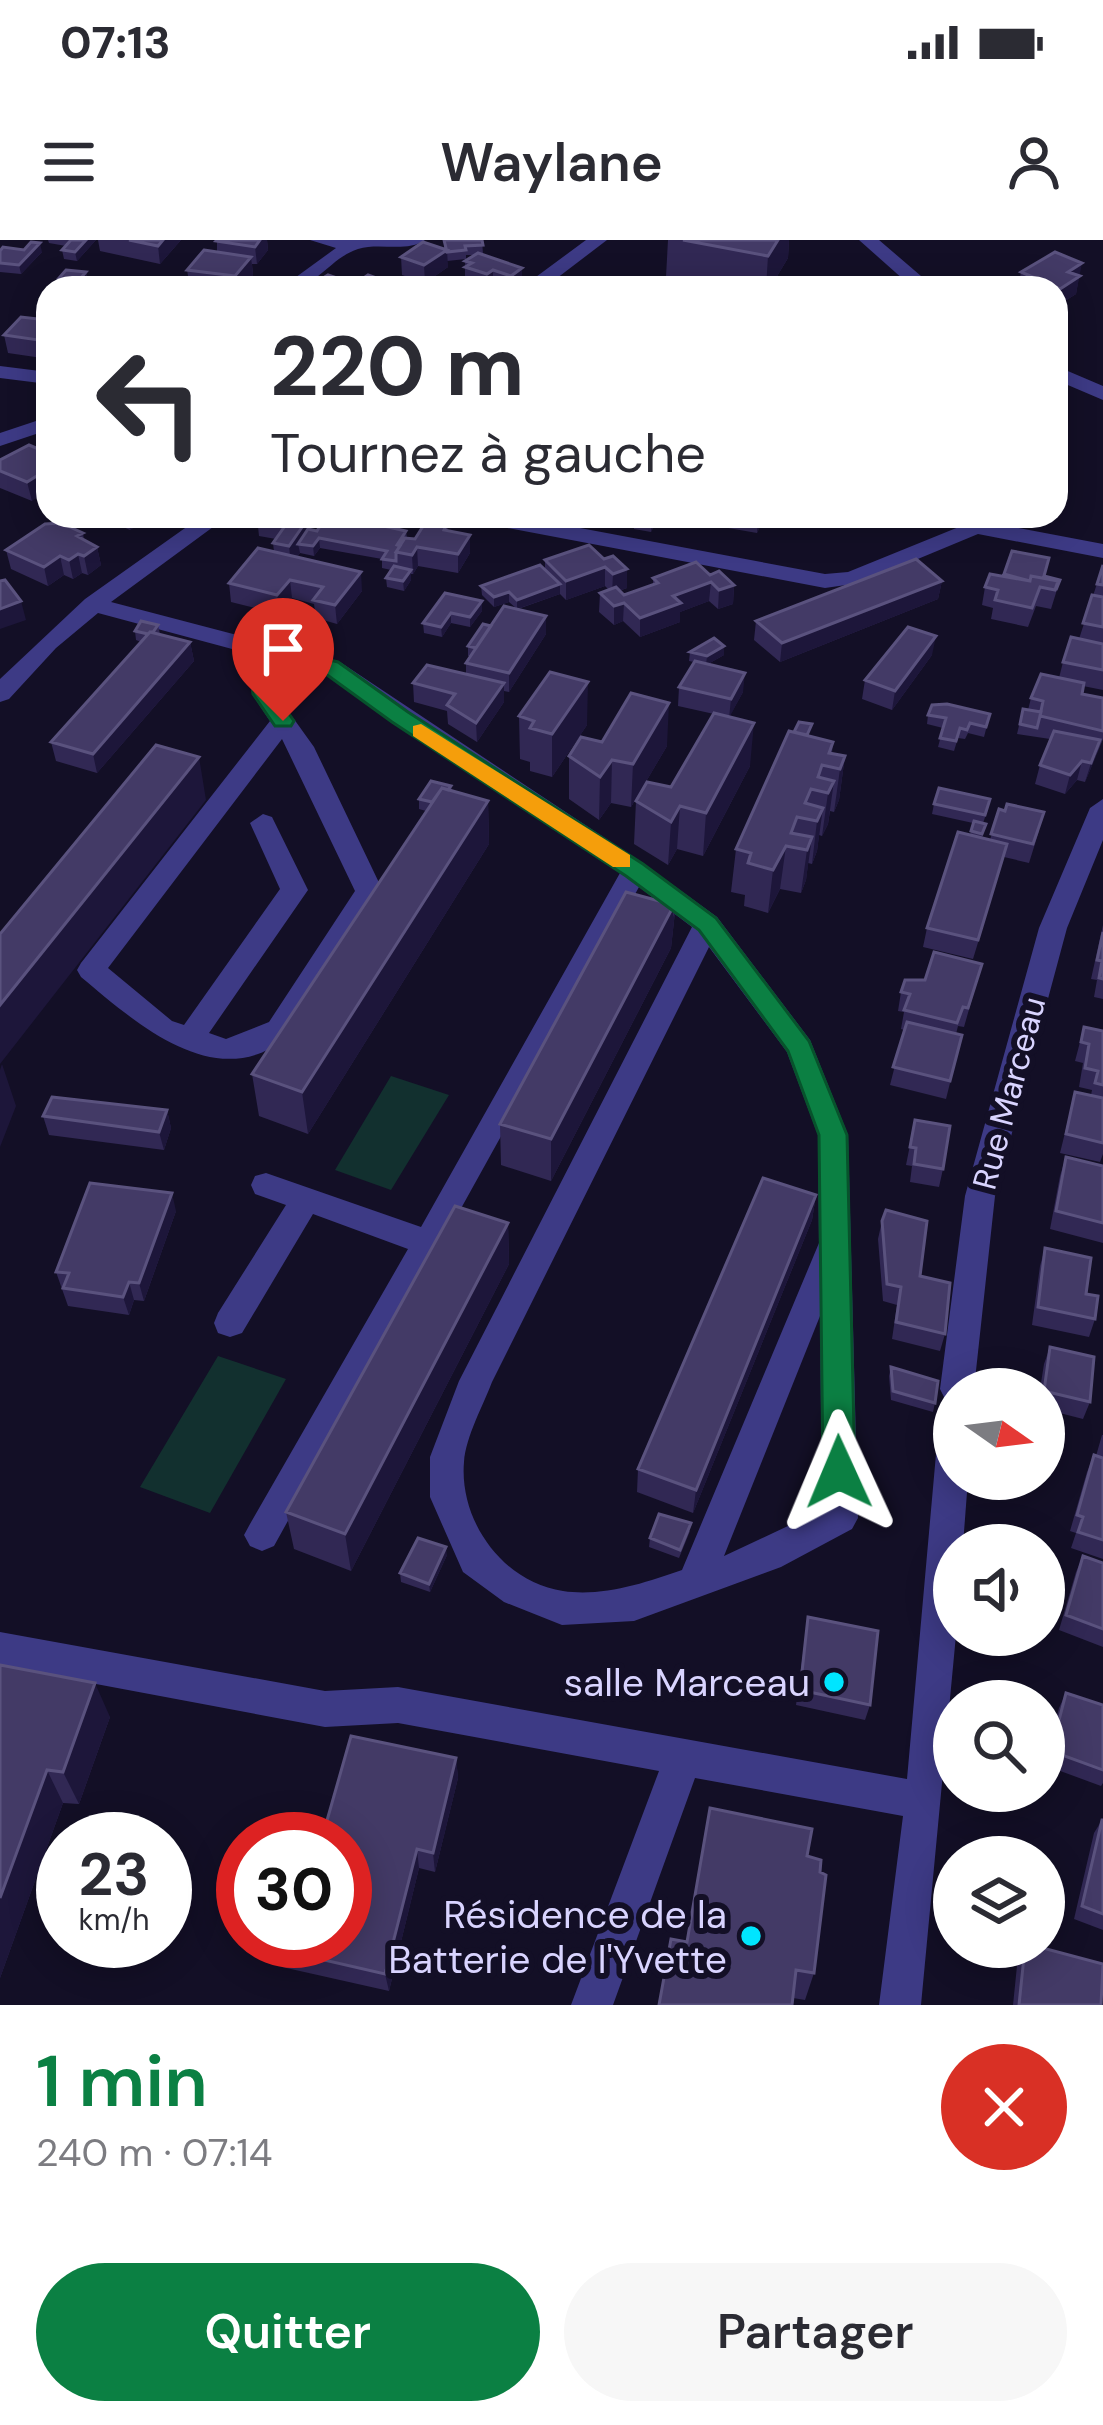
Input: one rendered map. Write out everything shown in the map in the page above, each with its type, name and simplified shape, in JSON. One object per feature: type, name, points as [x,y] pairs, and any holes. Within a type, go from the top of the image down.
[{"type":"street","points":[[319,240],[353,244],[416,240]]},
{"type":"street","points":[[548,276],[598,240]]},
{"type":"street","points":[[868,240],[911,276]]},
{"type":"street","points":[[308,276],[353,244]]},
{"type":"street","points":[[0,372],[36,377]]},
{"type":"street","points":[[1068,378],[1103,394]]},
{"type":"street","points":[[0,440],[36,427]]},
{"type":"street","points":[[0,694],[41,649],[93,604],[200,528]]},
{"type":"street","points":[[545,528],[825,581],[852,578],[974,528]]},
{"type":"street","points":[[981,528],[1103,551]]},
{"type":"street","points":[[93,604],[331,667],[635,870],[707,924],[800,1048],[833,1135],[840,1518],[768,1556],[634,1604],[562,1608],[517,1590],[476,1561],[447,1497],[447,1457],[476,1382],[707,924]]},
{"type":"street","points":[[259,649],[264,694],[283,721],[301,747],[369,891],[279,1029],[255,1043],[225,1050],[162,1028],[91,970],[283,721]]},
{"type":"street","name":"Rue Marceau","points":[[960,1368],[980,1196],[1054,928],[1103,808]]},
{"type":"street","points":[[190,1038],[294,890],[262,823]]},
{"type":"street","points":[[262,1535],[635,870]]},
{"type":"street","points":[[266,1185],[428,1243]]},
{"type":"street","points":[[230,1323],[306,1199]]},
{"type":"street","points":[[695,1582],[835,1240]]},
{"type":"street","points":[[900,2005],[924,1801],[949,1500]]},
{"type":"street","points":[[0,1691],[12,1652],[325,1709],[398,1705],[924,1801]]},
{"type":"street","points":[[592,2005],[683,1757]]},
{"type":"green space","points":[[391,1076],[449,1095],[391,1190],[335,1170]]},
{"type":"green space","points":[[218,1356],[286,1379],[210,1513],[140,1487]]},
{"type":"building","points":[[71,240],[86,240],[75,252],[62,250]]},
{"type":"building","points":[[129,240],[163,240],[158,246]]},
{"type":"building","points":[[217,240],[260,240],[255,247]]},
{"type":"building","points":[[444,240],[482,240],[483,245],[447,252]]},
{"type":"building","points":[[683,240],[778,240],[768,256]]},
{"type":"building","points":[[31,242],[40,243],[19,265],[0,263],[3,247],[24,250]]},
{"type":"building","points":[[423,242],[447,250],[424,265],[401,257]]},
{"type":"building","points":[[204,250],[251,257],[235,276],[187,270]]},
{"type":"building","points":[[1055,252],[1082,263],[1068,272],[1080,276],[1068,284],[1068,276],[1021,272]]},
{"type":"building","points":[[478,253],[522,268],[511,276],[465,267],[472,263],[465,261]]},
{"type":"building","points":[[66,270],[86,272],[82,276],[61,276]]},
{"type":"building","points":[[21,317],[36,319],[36,340],[4,335]]},
{"type":"building","points":[[29,445],[36,448],[36,476],[27,482],[0,471],[0,460]]},
{"type":"building","points":[[39,528],[72,528],[97,547],[69,560],[60,556],[44,567],[6,550]]},
{"type":"building","points":[[284,528],[301,528],[289,546],[273,543]]},
{"type":"building","points":[[422,528],[470,535],[458,554],[417,547],[412,555],[396,552],[405,538],[415,539]]},
{"type":"building","points":[[308,529],[406,531],[397,545],[396,561],[382,559],[387,551],[319,538],[313,546],[298,544]]},
{"type":"building","points":[[589,545],[604,559],[613,556],[627,569],[613,574],[605,567],[566,581],[545,560]]},
{"type":"building","points":[[258,548],[361,572],[335,605],[313,600],[323,587],[290,580],[277,595],[229,583]]},
{"type":"building","points":[[1012,551],[1049,558],[1044,576],[1060,580],[1056,590],[1058,581],[1004,574]]},
{"type":"building","points":[[916,559],[942,581],[782,643],[756,621]]},
{"type":"building","points":[[696,562],[710,575],[719,571],[734,585],[719,590],[711,582],[673,596],[681,603],[640,618],[624,603],[614,606],[600,593],[616,587],[624,595]]},
{"type":"building","points":[[540,565],[560,584],[517,600],[509,592],[494,597],[481,586]]},
{"type":"building","points":[[394,566],[411,570],[403,581],[386,578]]},
{"type":"building","points":[[990,574],[1058,581],[1055,590],[1040,587],[1032,608],[995,600],[998,590],[985,587]]},
{"type":"building","points":[[5,580],[21,601],[0,609],[0,581]]},
{"type":"building","points":[[445,593],[482,601],[470,617],[451,613],[441,627],[423,623]]},
{"type":"building","points":[[1092,595],[1103,597],[1103,627],[1083,623]]},
{"type":"building","points":[[504,606],[546,616],[509,673],[466,663]]},
{"type":"building","points":[[141,621],[158,625],[148,634],[135,631]]},
{"type":"building","points":[[483,624],[491,626],[476,648],[468,646]]},
{"type":"building","points":[[908,627],[936,636],[895,691],[865,680]]},
{"type":"building","points":[[150,632],[190,642],[93,754],[51,742]]},
{"type":"building","points":[[1071,637],[1103,644],[1103,670],[1063,662]]},
{"type":"building","points":[[714,638],[724,646],[707,656],[690,652]]},
{"type":"building","points":[[695,661],[745,673],[731,699],[679,687]]},
{"type":"building","points":[[427,665],[504,683],[476,723],[447,705],[455,694],[413,683]]},
{"type":"building","points":[[550,672],[588,682],[552,734],[530,728],[534,721],[519,716]]},
{"type":"building","points":[[1041,674],[1084,683],[1082,694],[1103,698],[1103,731],[1040,716],[1043,701],[1031,698]]},
{"type":"building","points":[[631,693],[669,703],[633,764],[612,760],[600,777],[569,756],[581,737],[602,742]]},
{"type":"building","points":[[932,705],[990,714],[986,727],[970,723],[967,730],[960,728],[956,741],[940,738],[946,718],[928,715]]},
{"type":"building","points":[[1023,709],[1041,712],[1037,728],[1020,724]]},
{"type":"building","points":[[714,713],[754,723],[706,813],[680,806],[671,822],[636,801],[647,782],[671,787]]},
{"type":"building","points":[[799,722],[812,724],[807,735],[794,732]]},
{"type":"building","points":[[789,731],[833,742],[829,753],[845,756],[840,769],[822,765],[818,777],[834,781],[828,793],[811,789],[805,803],[823,808],[817,821],[797,817],[791,833],[812,837],[807,850],[786,846],[773,870],[748,863],[751,853],[736,849]]},
{"type":"building","points":[[1054,731],[1100,740],[1091,763],[1082,761],[1070,775],[1040,765]]},
{"type":"building","points":[[156,745],[199,757],[0,1005],[0,934]]},
{"type":"building","points":[[431,781],[451,786],[442,788],[432,802],[419,799]]},
{"type":"building","points":[[442,788],[488,801],[302,1092],[252,1074]]},
{"type":"building","points":[[939,788],[990,799],[985,815],[934,804]]},
{"type":"building","points":[[1007,804],[1044,812],[1033,844],[991,834],[999,809],[1005,811]]},
{"type":"building","points":[[974,821],[986,824],[982,834],[971,831]]},
{"type":"building","points":[[958,832],[1007,844],[978,940],[927,928]]},
{"type":"building","points":[[626,892],[674,905],[551,1139],[500,1124]]},
{"type":"building","points":[[1103,932],[1103,979],[1099,978],[1102,961],[1097,960]]},
{"type":"building","points":[[934,952],[982,964],[968,1008],[963,1007],[957,1023],[904,1010],[910,994],[901,992],[905,980],[925,980]]},
{"type":"building","points":[[907,1022],[962,1035],[950,1081],[893,1067]]},
{"type":"building","points":[[1084,1027],[1103,1031],[1103,1085],[1095,1083],[1098,1071],[1085,1068],[1089,1044],[1081,1042]]},
{"type":"building","points":[[1075,1092],[1103,1098],[1103,1143],[1066,1134]]},
{"type":"building","points":[[52,1097],[167,1110],[159,1132],[43,1116]]},
{"type":"building","points":[[915,1120],[950,1126],[943,1169],[914,1164],[916,1148],[910,1147]]},
{"type":"building","points":[[1066,1157],[1103,1166],[1103,1223],[1056,1211]]},
{"type":"building","points":[[763,1178],[816,1195],[696,1490],[638,1469]]},
{"type":"building","points":[[90,1183],[172,1193],[139,1283],[129,1282],[123,1297],[63,1288],[69,1273],[56,1272]]},
{"type":"building","points":[[455,1206],[508,1223],[345,1534],[286,1512]]},
{"type":"building","points":[[886,1210],[927,1221],[920,1276],[950,1283],[945,1334],[896,1322],[901,1287],[887,1284],[882,1221]]},
{"type":"building","points":[[1045,1248],[1091,1258],[1086,1294],[1098,1296],[1095,1319],[1038,1307]]},
{"type":"building","points":[[1050,1347],[1094,1357],[1090,1402],[1065,1396],[1065,1368],[1047,1368]]},
{"type":"building","points":[[891,1367],[933,1380],[933,1402],[893,1391]]},
{"type":"building","points":[[1094,1455],[1103,1458],[1103,1540],[1078,1532],[1083,1517],[1077,1515]]},
{"type":"building","points":[[659,1514],[691,1523],[680,1550],[650,1538]]},
{"type":"building","points":[[418,1538],[446,1547],[429,1584],[400,1573]]},
{"type":"building","points":[[1083,1556],[1103,1563],[1103,1629],[1066,1615]]},
{"type":"building","name":"salle Marceau","points":[[808,1617],[878,1631],[870,1705],[800,1690]]},
{"type":"building","points":[[0,1665],[95,1683],[63,1772],[47,1770],[0,1898]]},
{"type":"building","points":[[1066,1693],[1103,1705],[1103,1770],[1065,1756]]},
{"type":"building","points":[[351,1736],[456,1758],[433,1853],[417,1849],[385,1974],[359,1968],[372,1968],[372,1812],[329,1812]]},
{"type":"building","name":"Résidence de la Batterie de l'Yvette","points":[[710,1808],[812,1829],[807,1856],[821,1860],[820,1872],[826,1875],[814,1973],[796,1970],[792,2005],[659,2005],[671,1939],[687,1942]]},
{"type":"building","points":[[1103,1820],[1103,1914],[1082,1906]]},
{"type":"building","points":[[1065,1954],[1103,1964],[1101,2005],[1019,2005],[1023,1968],[1065,1968]]},
{"type":"slow traffic","points":[[421,731],[621,861]]},
{"type":"place","name":"salle Marceau","points":[[834,1682]]},
{"type":"place","name":"Résidence de la Batterie de l'Yvette","points":[[751,1936]]},
{"type":"route","points":[[283,721],[264,694],[259,649],[331,667],[635,870],[707,924],[800,1048],[833,1135],[839,1472]]}]
